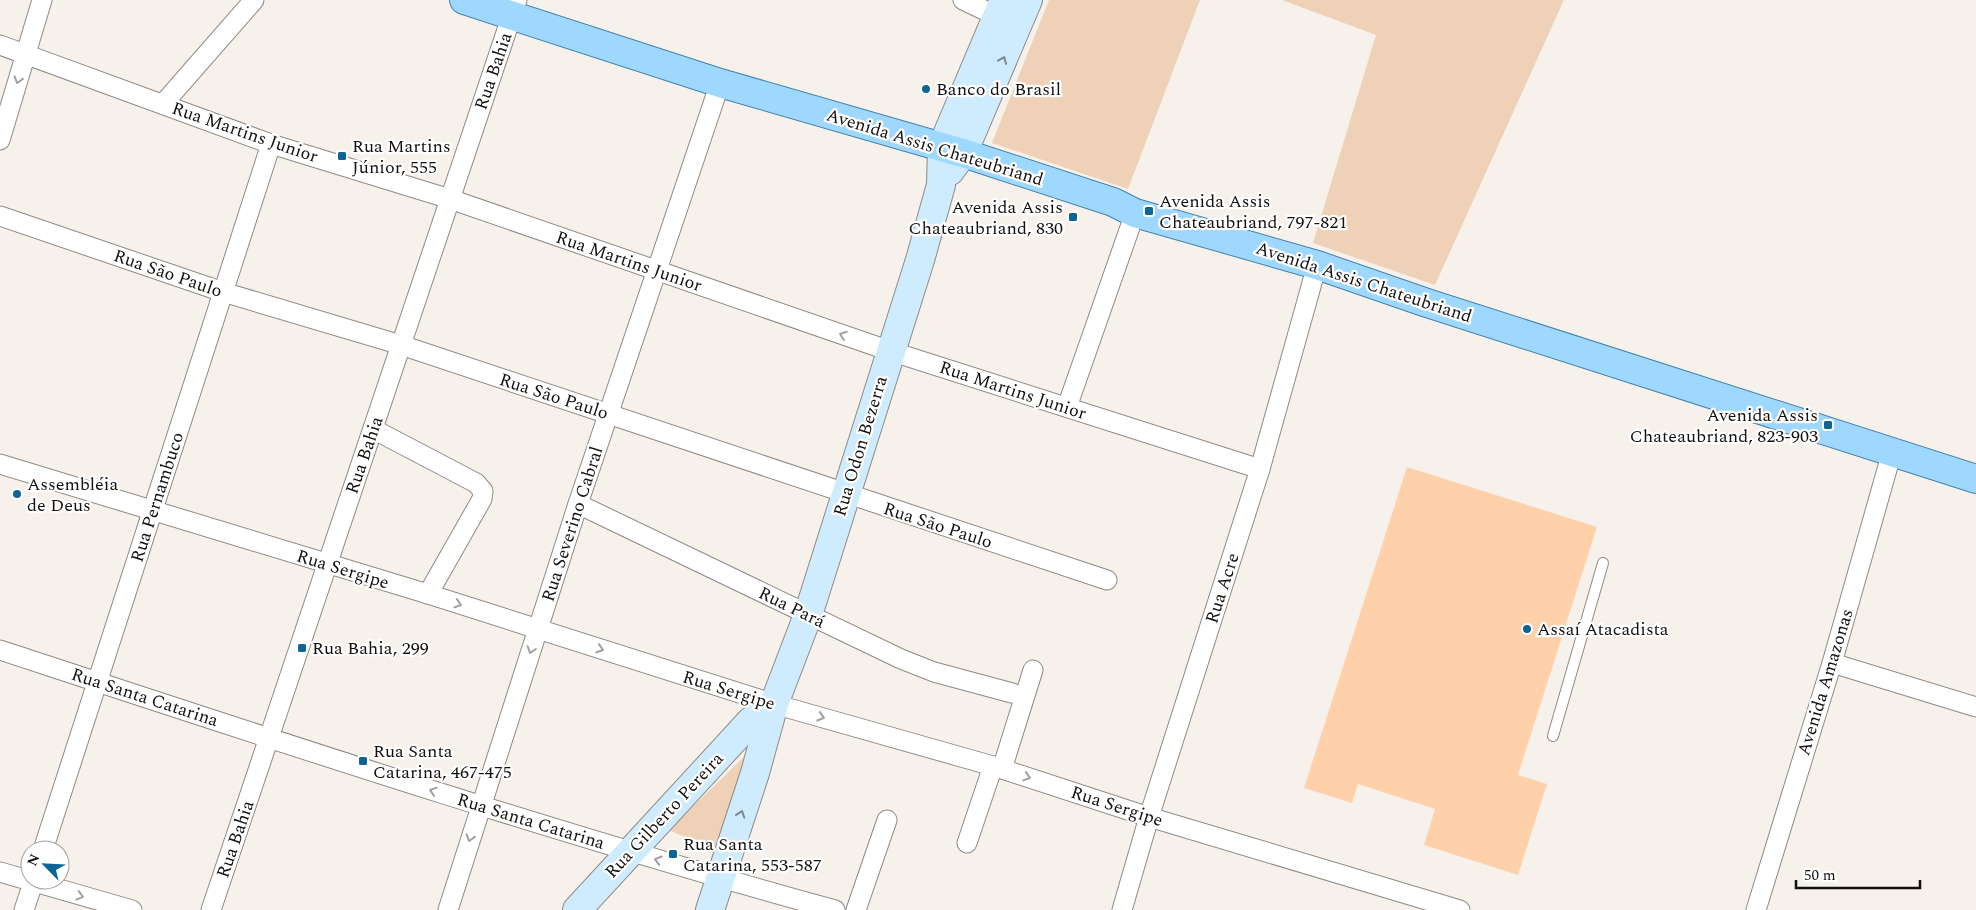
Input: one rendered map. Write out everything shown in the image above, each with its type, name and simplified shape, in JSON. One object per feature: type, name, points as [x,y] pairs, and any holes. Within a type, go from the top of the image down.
[{"type":"main road","name":"Avenida Assis Chateubriand","points":[[464,0],[515,7],[720,83],[952,150],[1114,202],[1135,213],[1317,265],[1427,303],[1976,478]]},
{"type":"main road","name":"Rua Odon Bezerra","points":[[710,910],[755,773],[774,704],[808,615],[920,260],[952,150],[1006,14],[1028,0]]},
{"type":"main road","name":"Rua Gilberto Pereira","points":[[577,910],[751,721],[774,704]]},
{"type":"street","points":[[0,140],[42,0]]},
{"type":"street","points":[[163,104],[254,0]]},
{"type":"street","points":[[963,0],[1006,14]]},
{"type":"street","name":"Rua Bahia","points":[[211,910],[515,7]]},
{"type":"street","name":"Rua Martins Junior","points":[[0,45],[271,144],[450,199],[890,351],[1260,469]]},
{"type":"street","name":"Rua Severino Cabral","points":[[448,910],[578,504],[720,83]]},
{"type":"street","name":"Rua Pernambuco","points":[[46,840],[271,144]]},
{"type":"street","points":[[1067,407],[1135,213]]},
{"type":"street","name":"Rua São Paulo","points":[[0,216],[223,292],[401,345],[1107,580]]},
{"type":"street","name":"Rua Acre","points":[[1122,910],[1149,817],[1260,469],[1317,265]]},
{"type":"street","points":[[373,429],[476,483],[483,491],[482,499],[428,594]]},
{"type":"street","name":"Avenida Amazonas","points":[[1756,910],[1832,664],[1892,452]]},
{"type":"street","name":"Rua Sergipe","points":[[0,464],[327,565],[428,594],[774,704],[997,767],[1149,817],[1456,910]]},
{"type":"street","name":"Rua Pará","points":[[578,504],[901,659],[934,672],[1012,692]]},
{"type":"street","name":"Rua Santa Catarina","points":[[0,650],[480,806],[630,852],[835,910]]},
{"type":"street","points":[[1832,664],[1976,706]]},
{"type":"street","points":[[967,843],[1033,670]]},
{"type":"street","points":[[856,910],[887,820]]},
{"type":"street","points":[[0,872],[20,877]]},
{"type":"street","points":[[24,910],[30,890]]},
{"type":"street","points":[[64,890],[132,910]]},
{"type":"lane","points":[[1553,736],[1603,563]]},
{"type":"shaded area","points":[[1049,0],[1200,0],[1128,189],[992,143]]},
{"type":"shaded area","points":[[1282,0],[1564,0],[1435,285],[1313,243],[1376,35]]},
{"type":"shaded area","points":[[754,747],[713,850],[669,830]]},
{"type":"building","points":[[1407,467],[1597,527],[1518,775],[1547,784],[1518,875],[1424,845],[1435,809],[1358,784],[1352,803],[1304,788]]},
{"type":"place","name":"Banco do Brasil","points":[[926,89]]},
{"type":"place","name":"Rua Martins Júnior, 555","points":[[342,156]]},
{"type":"place","name":"Avenida Assis Chateaubriand, 797-821","points":[[1149,211]]},
{"type":"place","name":"Avenida Assis Chateaubriand, 830","points":[[1073,217]]},
{"type":"place","name":"Avenida Assis Chateaubriand, 823-903","points":[[1828,425]]},
{"type":"place","name":"Assembléia de Deus","points":[[17,494]]},
{"type":"place","name":"Assaí Atacadista","points":[[1527,629]]},
{"type":"place","name":"Rua Bahia, 299","points":[[302,648]]},
{"type":"place","name":"Rua Santa Catarina, 467-475","points":[[363,761]]},
{"type":"place","name":"Rua Santa Catarina, 553-587","points":[[673,854]]}]
